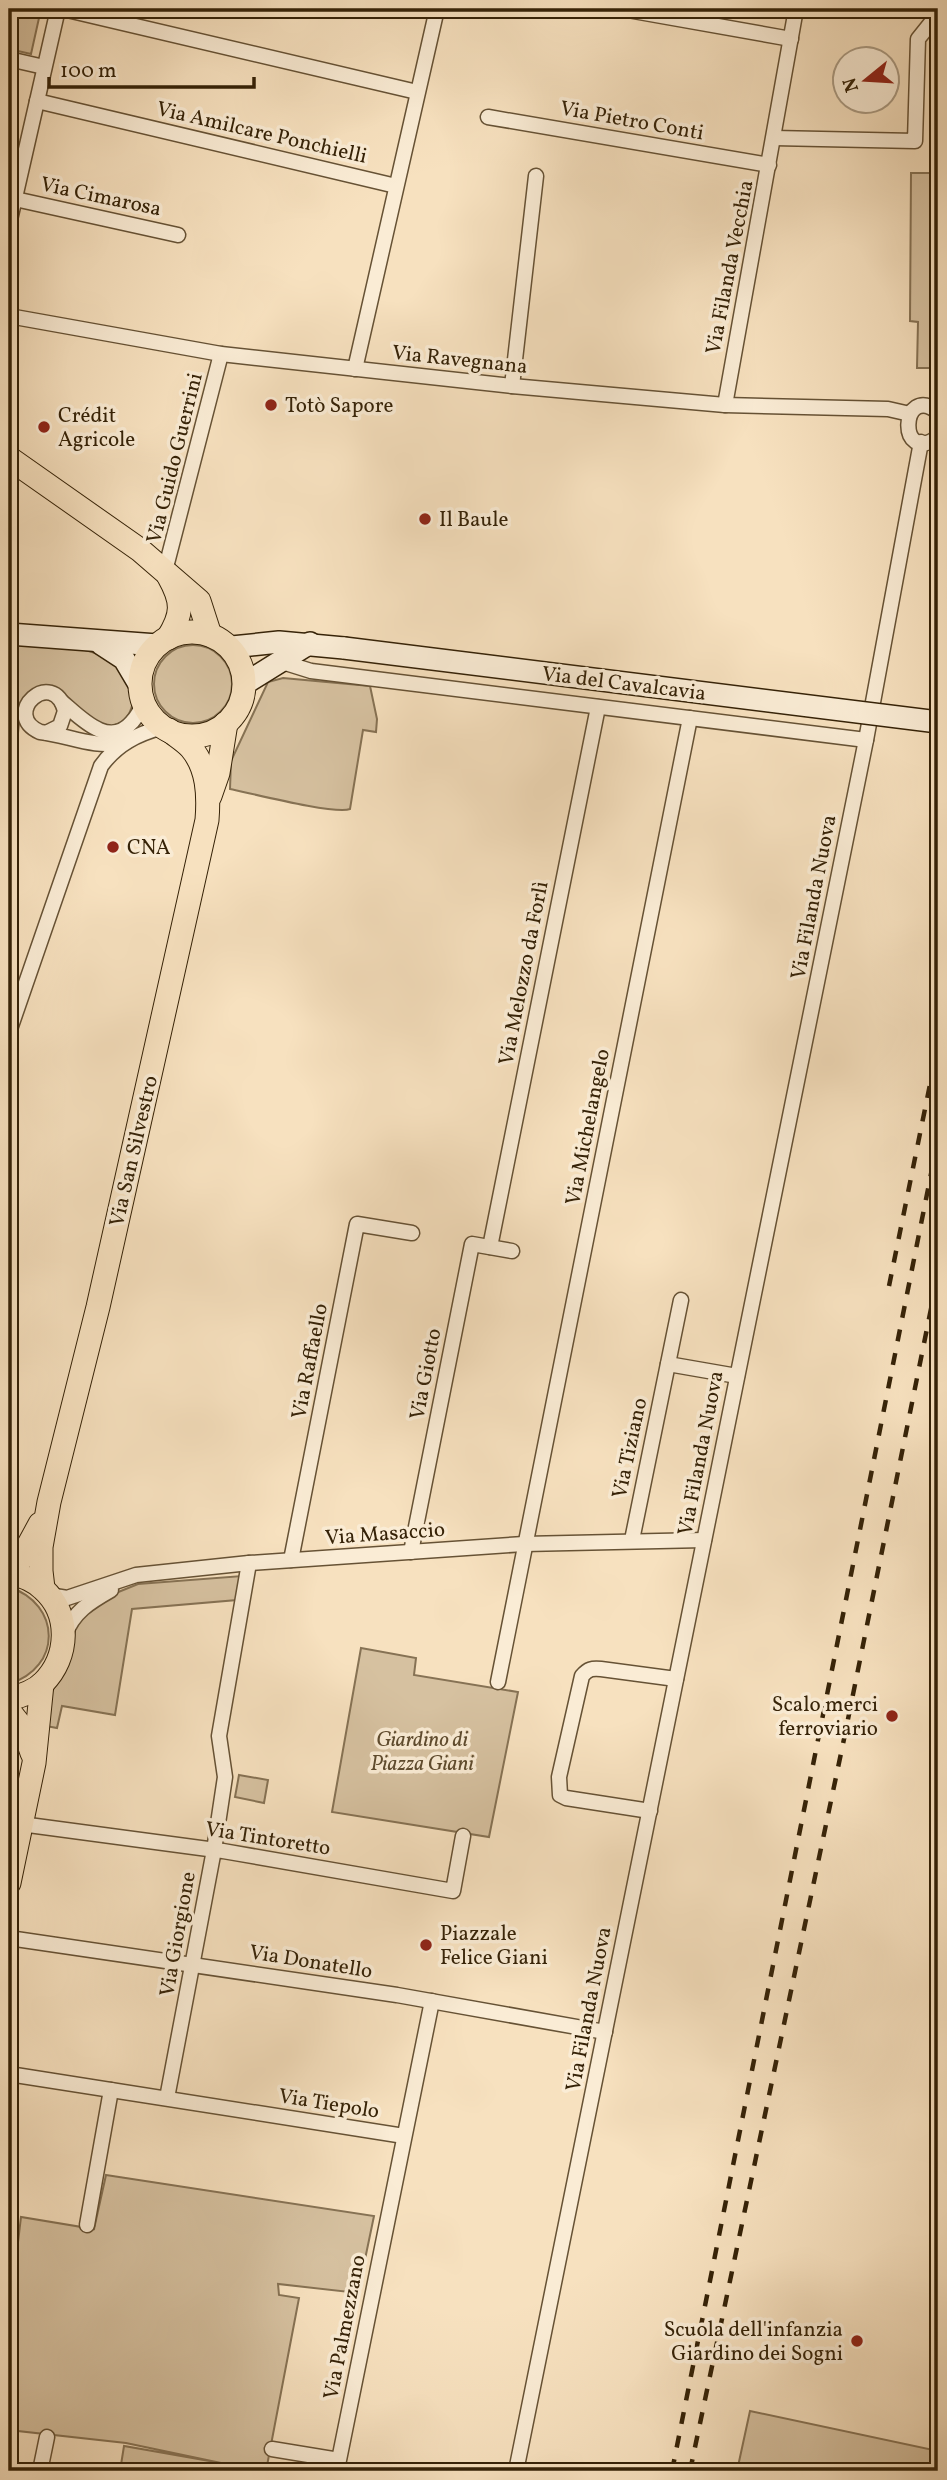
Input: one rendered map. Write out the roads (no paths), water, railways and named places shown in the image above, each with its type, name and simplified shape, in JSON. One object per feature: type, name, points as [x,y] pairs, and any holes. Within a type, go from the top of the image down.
[{"type":"main road","points":[[9,458],[140,550],[199,601],[209,635]]},
{"type":"main road","points":[[141,689],[144,664],[178,622],[180,603],[165,571]]},
{"type":"main road","points":[[9,634],[99,643],[162,642],[188,632],[209,635],[232,647],[240,663],[244,684],[240,706],[226,723],[214,732],[199,736],[183,735],[166,728],[152,717],[145,705],[141,689],[124,659],[99,643]]},
{"type":"main road","name":"Via del Cavalcavia","points":[[232,647],[279,642],[310,643],[938,722]]},
{"type":"main road","points":[[244,684],[310,643]]},
{"type":"main road","name":"Via San Silvestro","points":[[46,1592],[41,1571],[41,1547],[49,1502],[98,1307],[207,820],[209,799],[218,773],[226,723]]},
{"type":"main road","name":"Via San Silvestro","points":[[166,728],[191,748],[205,775],[209,799]]},
{"type":"main road","name":"Via San Silvestro","points":[[9,1571],[21,1559],[32,1541],[49,1502]]},
{"type":"main road","points":[[9,1571],[32,1580],[46,1592],[57,1606],[64,1637],[56,1666],[42,1684],[25,1695],[9,1699]]},
{"type":"main road","points":[[9,1883],[34,1763],[42,1684]]},
{"type":"main road","points":[[9,1711],[29,1740],[34,1763]]},
{"type":"street","points":[[9,224],[13,190],[60,9],[418,92]]},
{"type":"street","points":[[355,369],[436,9]]},
{"type":"street","points":[[622,9],[791,38]]},
{"type":"street","name":"Via Filanda Vecchia","points":[[725,405],[796,9]]},
{"type":"street","points":[[774,138],[915,141],[918,39],[938,14]]},
{"type":"street","points":[[9,59],[44,67]]},
{"type":"street","name":"Via Amilcare Ponchielli","points":[[37,101],[396,186]]},
{"type":"street","name":"Via Pietro Conti","points":[[488,117],[769,165]]},
{"type":"street","points":[[512,386],[536,176]]},
{"type":"street","name":"Via Cimarosa","points":[[13,190],[178,235]]},
{"type":"street","name":"Via Ravegnana","points":[[9,316],[221,354],[512,386],[725,405],[888,409],[910,414],[925,406],[938,412]]},
{"type":"street","name":"Via Guido Guerrini","points":[[165,571],[221,354]]},
{"type":"street","points":[[910,414],[907,419],[911,436],[921,442],[933,441],[938,437]]},
{"type":"street","name":"Via Filanda Nuova","points":[[516,2471],[866,740],[921,442]]},
{"type":"street","name":"Via del Cavalcavia","points":[[279,660],[311,671],[866,740]]},
{"type":"street","points":[[141,689],[143,703],[139,714],[123,730],[108,733],[92,728],[51,694],[34,695],[26,704],[25,716],[34,730],[109,745],[166,728]]},
{"type":"street","points":[[46,733],[56,730],[63,721],[65,711],[61,701]]},
{"type":"street","name":"Via Melozzo da Forlì","points":[[490,1247],[597,707]]},
{"type":"street","name":"Via Michelangelo","points":[[524,1544],[690,718]]},
{"type":"street","points":[[9,1032],[101,766],[110,753],[127,740]]},
{"type":"street","points":[[89,742],[99,751],[101,766]]},
{"type":"street","name":"Via Raffaello","points":[[291,1560],[357,1224],[412,1233]]},
{"type":"street","name":"Via Giotto","points":[[411,1552],[472,1244],[490,1247]]},
{"type":"street","points":[[490,1247],[512,1251]]},
{"type":"street","name":"Via Tiziano","points":[[632,1540],[681,1300]]},
{"type":"street","points":[[668,1364],[737,1376]]},
{"type":"street","name":"Via Masaccio","points":[[46,1592],[67,1598],[136,1575],[249,1563],[524,1544],[704,1540]]},
{"type":"street","points":[[498,1682],[524,1544]]},
{"type":"street","name":"Via Giorgione","points":[[167,2098],[214,1850],[225,1777],[219,1737],[249,1563]]},
{"type":"street","name":"Via Masaccio","points":[[64,1637],[69,1623],[78,1611],[136,1575]]},
{"type":"street","points":[[650,1811],[566,1798],[560,1795],[559,1777],[582,1676],[587,1671],[593,1668],[676,1679]]},
{"type":"street","name":"Via Tintoretto","points":[[21,1824],[214,1850],[453,1891],[463,1836]]},
{"type":"street","name":"Via Donatello","points":[[9,1938],[432,2001],[605,2032]]},
{"type":"street","name":"Via Tiepolo","points":[[9,2074],[404,2136],[432,2001]]},
{"type":"street","points":[[87,2225],[111,2090]]},
{"type":"street","name":"Via Palmezzano","points":[[272,2449],[339,2460],[404,2136]]},
{"type":"street","points":[[40,2471],[47,2437]]},
{"type":"railway","points":[[889,1286],[938,1045]]},
{"type":"railway","points":[[672,2471],[938,1139]]},
{"type":"railway","points":[[690,2471],[844,1739],[934,1294]]},
{"type":"place","name":"Totò Sapore","points":[[271,405]]},
{"type":"place","name":"Crédit Agricole","points":[[44,427]]},
{"type":"place","name":"Il Baule","points":[[425,519]]},
{"type":"place","name":"CNA","points":[[113,847]]},
{"type":"place","name":"Scalo merci ferroviario","points":[[892,1716]]},
{"type":"place","name":"Piazzale Felice Giani","points":[[426,1945]]},
{"type":"place","name":"Scuola dell'infanzia Giardino dei Sogni","points":[[857,2341]]},
{"type":"park label","name":"Giardino di Piazza Giani","points":[[422,1751]]}]
